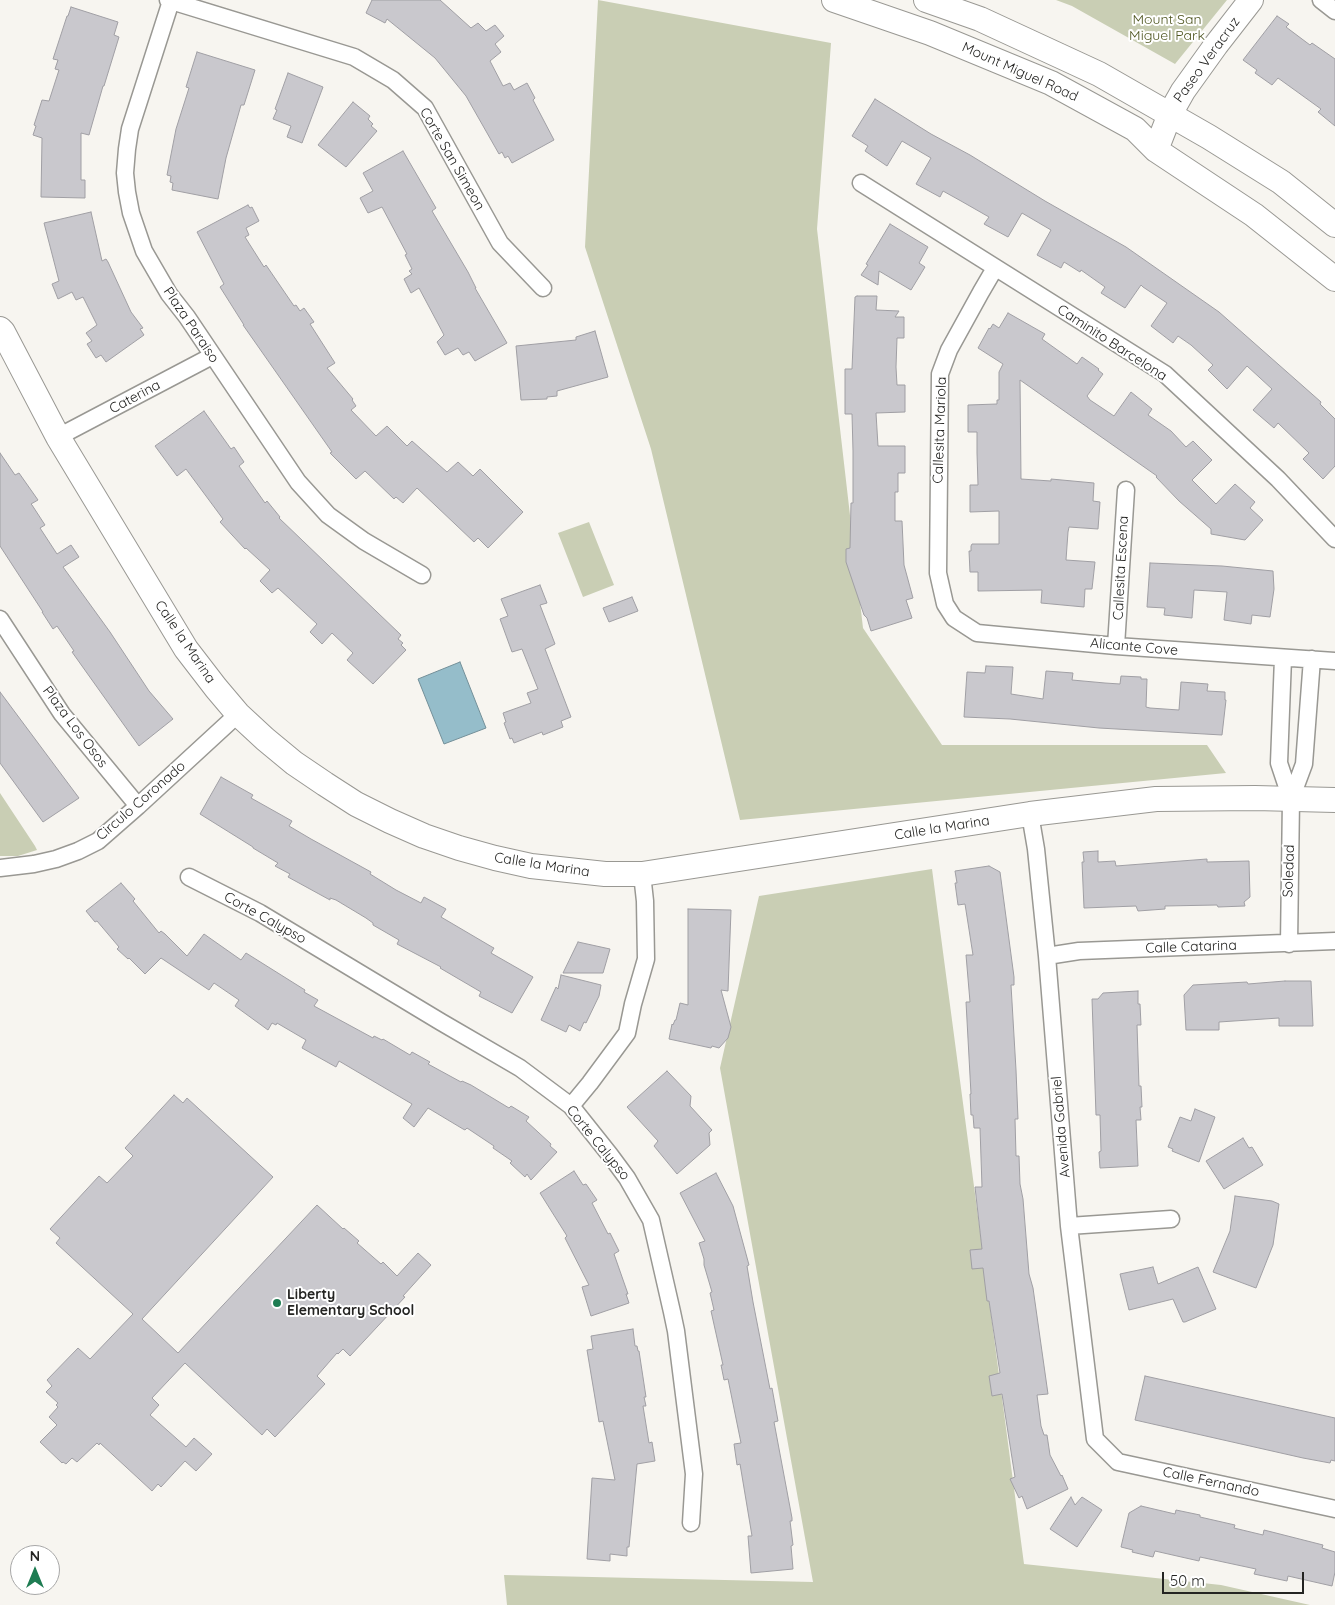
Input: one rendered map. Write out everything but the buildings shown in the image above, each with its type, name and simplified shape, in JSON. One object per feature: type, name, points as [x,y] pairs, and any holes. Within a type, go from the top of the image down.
[{"type":"street","name":"Corte San Simeon","points":[[169,0],[354,57],[393,80],[425,108],[500,243],[543,288]]},
{"type":"street","name":"Plaza Paraiso","points":[[169,0],[130,128],[125,173],[131,213],[144,251],[169,294],[187,317],[298,482],[328,515],[364,541],[422,575]]},
{"type":"street","name":"Mount Miguel Road","points":[[834,0],[930,33],[1051,82],[1135,128],[1156,150],[1254,215],[1335,279]]},
{"type":"street","points":[[926,0],[980,19],[1099,74],[1170,114],[1281,182],[1335,225]]},
{"type":"street","name":"Paseo Veracruz","points":[[1156,150],[1170,114],[1183,91],[1252,0]]},
{"type":"street","points":[[1320,0],[1335,11]]},
{"type":"street","name":"Caminito Barcelona","points":[[861,183],[1165,374],[1278,479],[1335,539]]},
{"type":"street","name":"Callesita Mariola","points":[[944,604],[938,573],[940,374],[949,350],[995,268]]},
{"type":"street","name":"Calle la Marina","points":[[0,328],[58,437],[186,649],[216,688],[238,714],[265,739],[324,784],[365,808],[424,836],[486,856],[531,866],[596,873],[642,874],[1030,814],[1156,799],[1335,800]]},
{"type":"street","name":"Caterina","points":[[58,437],[212,356]]},
{"type":"street","name":"Callesita Escena","points":[[1116,646],[1126,490]]},
{"type":"street","name":"Alicante Cove","points":[[944,604],[954,618],[977,633],[1116,646],[1335,661]]},
{"type":"street","name":"Plaza Los Osos","points":[[0,619],[62,714],[138,806]]},
{"type":"street","name":"Soledad","points":[[1283,658],[1279,763],[1291,799],[1289,944]]},
{"type":"street","name":"Soledad","points":[[1291,799],[1304,764],[1312,659]]},
{"type":"street","name":"Circulo Coronado","points":[[0,868],[34,864],[78,851],[98,841],[238,714]]},
{"type":"street","name":"Avenida Gabriel","points":[[1030,814],[1036,849],[1047,956],[1068,1226],[1095,1439]]},
{"type":"street","points":[[571,1106],[627,1033],[646,959],[645,901],[642,874]]},
{"type":"street","name":"Corte Calypso","points":[[189,877],[260,913],[520,1068],[571,1106],[610,1155],[627,1178],[652,1220],[676,1330],[694,1474],[691,1523]]},
{"type":"street","name":"Calle Catarina","points":[[1047,956],[1079,951],[1335,941]]},
{"type":"street","points":[[1068,1226],[1170,1219]]},
{"type":"street","name":"Calle Fernando","points":[[1095,1439],[1118,1462],[1335,1509]]},
{"type":"green space","points":[[598,0],[831,43],[817,229],[863,628],[942,745],[1207,745],[1226,773],[740,820],[651,449],[585,247]]},
{"type":"green space","name":"Mount San Miguel Park","points":[[1056,0],[1227,0],[1175,64],[1072,6]]},
{"type":"green space","points":[[589,522],[614,585],[583,597],[558,533]]},
{"type":"green space","points":[[0,793],[37,850],[18,856],[0,856]]},
{"type":"green space","points":[[932,869],[1024,1564],[1221,1585],[1310,1605],[507,1605],[504,1575],[813,1582],[720,1068],[759,896]]},
{"type":"water","points":[[460,662],[486,728],[444,744],[418,679]]},
{"type":"place","name":"Liberty Elementary School","points":[[277,1303]]}]
